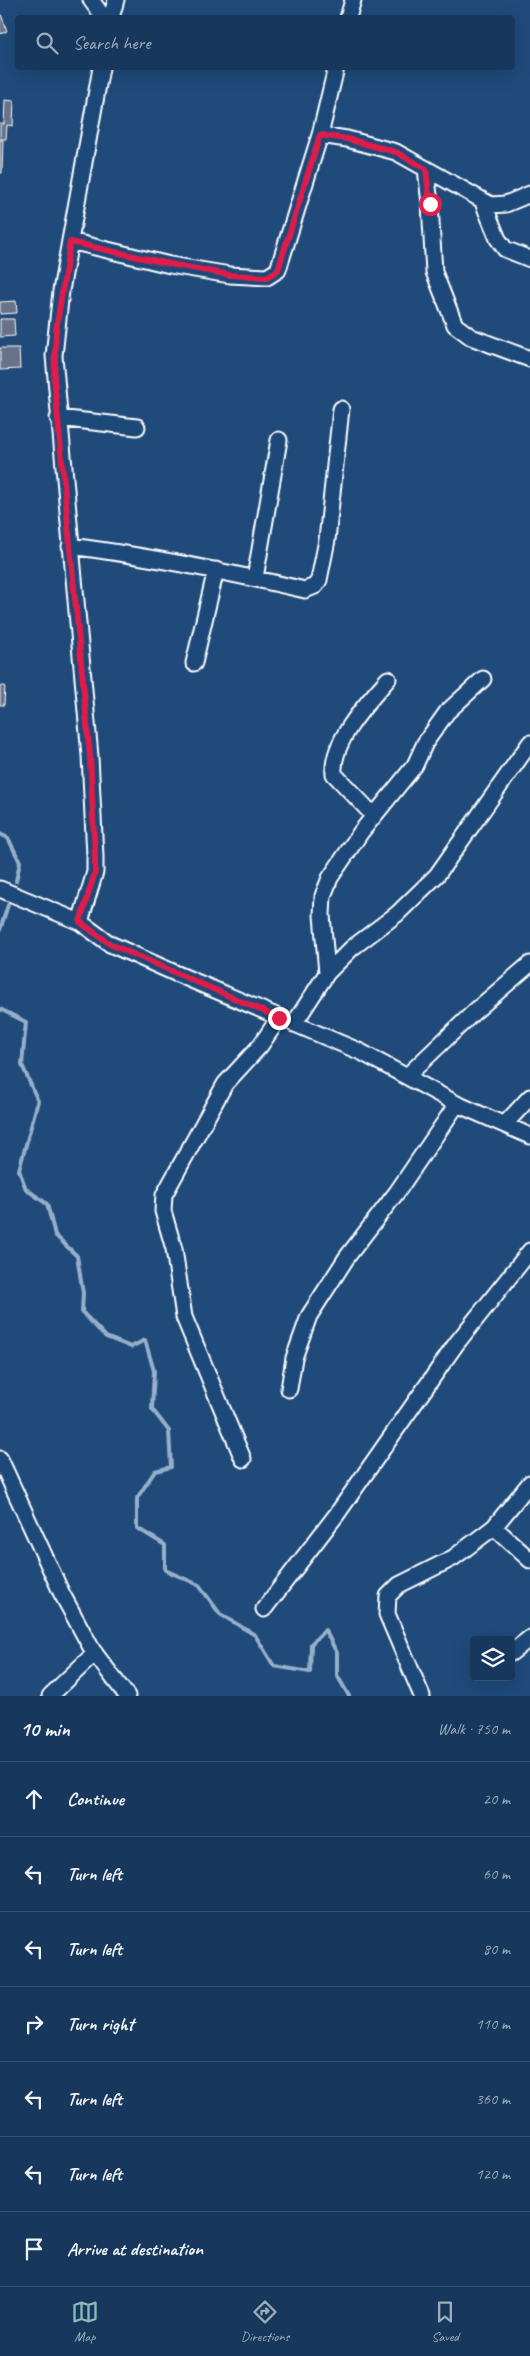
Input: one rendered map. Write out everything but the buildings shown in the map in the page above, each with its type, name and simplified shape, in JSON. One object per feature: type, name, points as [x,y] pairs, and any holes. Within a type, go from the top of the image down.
[{"type":"street","points":[[90,0],[102,15]]},
{"type":"street","points":[[111,15],[116,0]]},
{"type":"street","points":[[349,15],[352,0]]},
{"type":"street","points":[[80,922],[95,872],[95,856],[90,756],[58,418],[54,356],[70,242],[101,70]]},
{"type":"street","points":[[70,242],[230,275],[267,277],[273,275],[278,270],[320,135],[336,70]]},
{"type":"street","points":[[320,135],[347,139],[396,152],[491,205],[506,204],[530,194]]},
{"type":"street","points":[[426,169],[434,272],[455,325],[471,337],[530,359]]},
{"type":"street","points":[[482,200],[498,239],[505,249],[530,259]]},
{"type":"street","points":[[70,546],[129,554],[216,570],[305,590],[315,586],[319,580],[328,540],[341,409]]},
{"type":"street","points":[[58,418],[138,427]]},
{"type":"street","points":[[255,578],[279,440]]},
{"type":"street","points":[[194,663],[216,570]]},
{"type":"street","points":[[374,816],[334,774],[333,765],[338,751],[358,714],[388,679]]},
{"type":"street","points":[[327,973],[322,915],[323,896],[330,878],[374,816],[415,765],[424,743],[447,712],[483,679]]},
{"type":"street","points":[[294,1024],[327,973],[352,948],[397,914],[437,875],[530,744]]},
{"type":"street","points":[[0,889],[80,922],[110,944],[361,1052],[457,1104],[530,1136]]},
{"type":"street","points":[[407,1076],[474,1012],[530,964]]},
{"type":"street","points":[[243,1460],[184,1318],[174,1249],[163,1211],[164,1195],[225,1084],[260,1046],[279,1018]]},
{"type":"street","points":[[505,1124],[530,1097]]},
{"type":"street","points":[[289,1389],[294,1358],[310,1316],[347,1257],[397,1192],[457,1104]]},
{"type":"street","points":[[264,1609],[337,1514],[456,1344],[530,1251]]},
{"type":"street","points":[[0,1459],[62,1594],[95,1653],[127,1696]]},
{"type":"street","points":[[422,1696],[387,1614],[388,1596],[399,1585],[453,1558],[494,1527],[530,1483]]},
{"type":"street","points":[[494,1527],[530,1560]]},
{"type":"street","points":[[515,1650],[530,1638]]},
{"type":"street","points":[[50,1696],[95,1653]]},
{"type":"waterway","points":[[0,834],[8,838],[20,862],[16,881]]},
{"type":"waterway","points":[[0,930],[8,905]]},
{"type":"waterway","points":[[0,1009],[26,1022],[22,1065],[38,1101],[19,1170],[26,1189],[47,1204],[55,1235],[77,1256],[83,1293],[82,1312],[106,1337],[131,1347],[145,1340],[154,1371],[152,1409],[169,1431],[171,1467],[155,1471],[137,1498],[137,1528],[165,1545],[165,1570],[199,1585],[220,1614],[255,1635],[274,1666],[310,1672],[311,1644],[325,1630],[337,1653],[337,1675],[349,1696]]},
{"type":"route","points":[[279,1018],[110,944],[80,922],[95,872],[95,856],[90,792],[90,756],[54,378],[56,330],[70,242],[230,275],[267,277],[273,275],[278,270],[320,135],[347,139],[396,152],[426,169],[430,204]]}]
